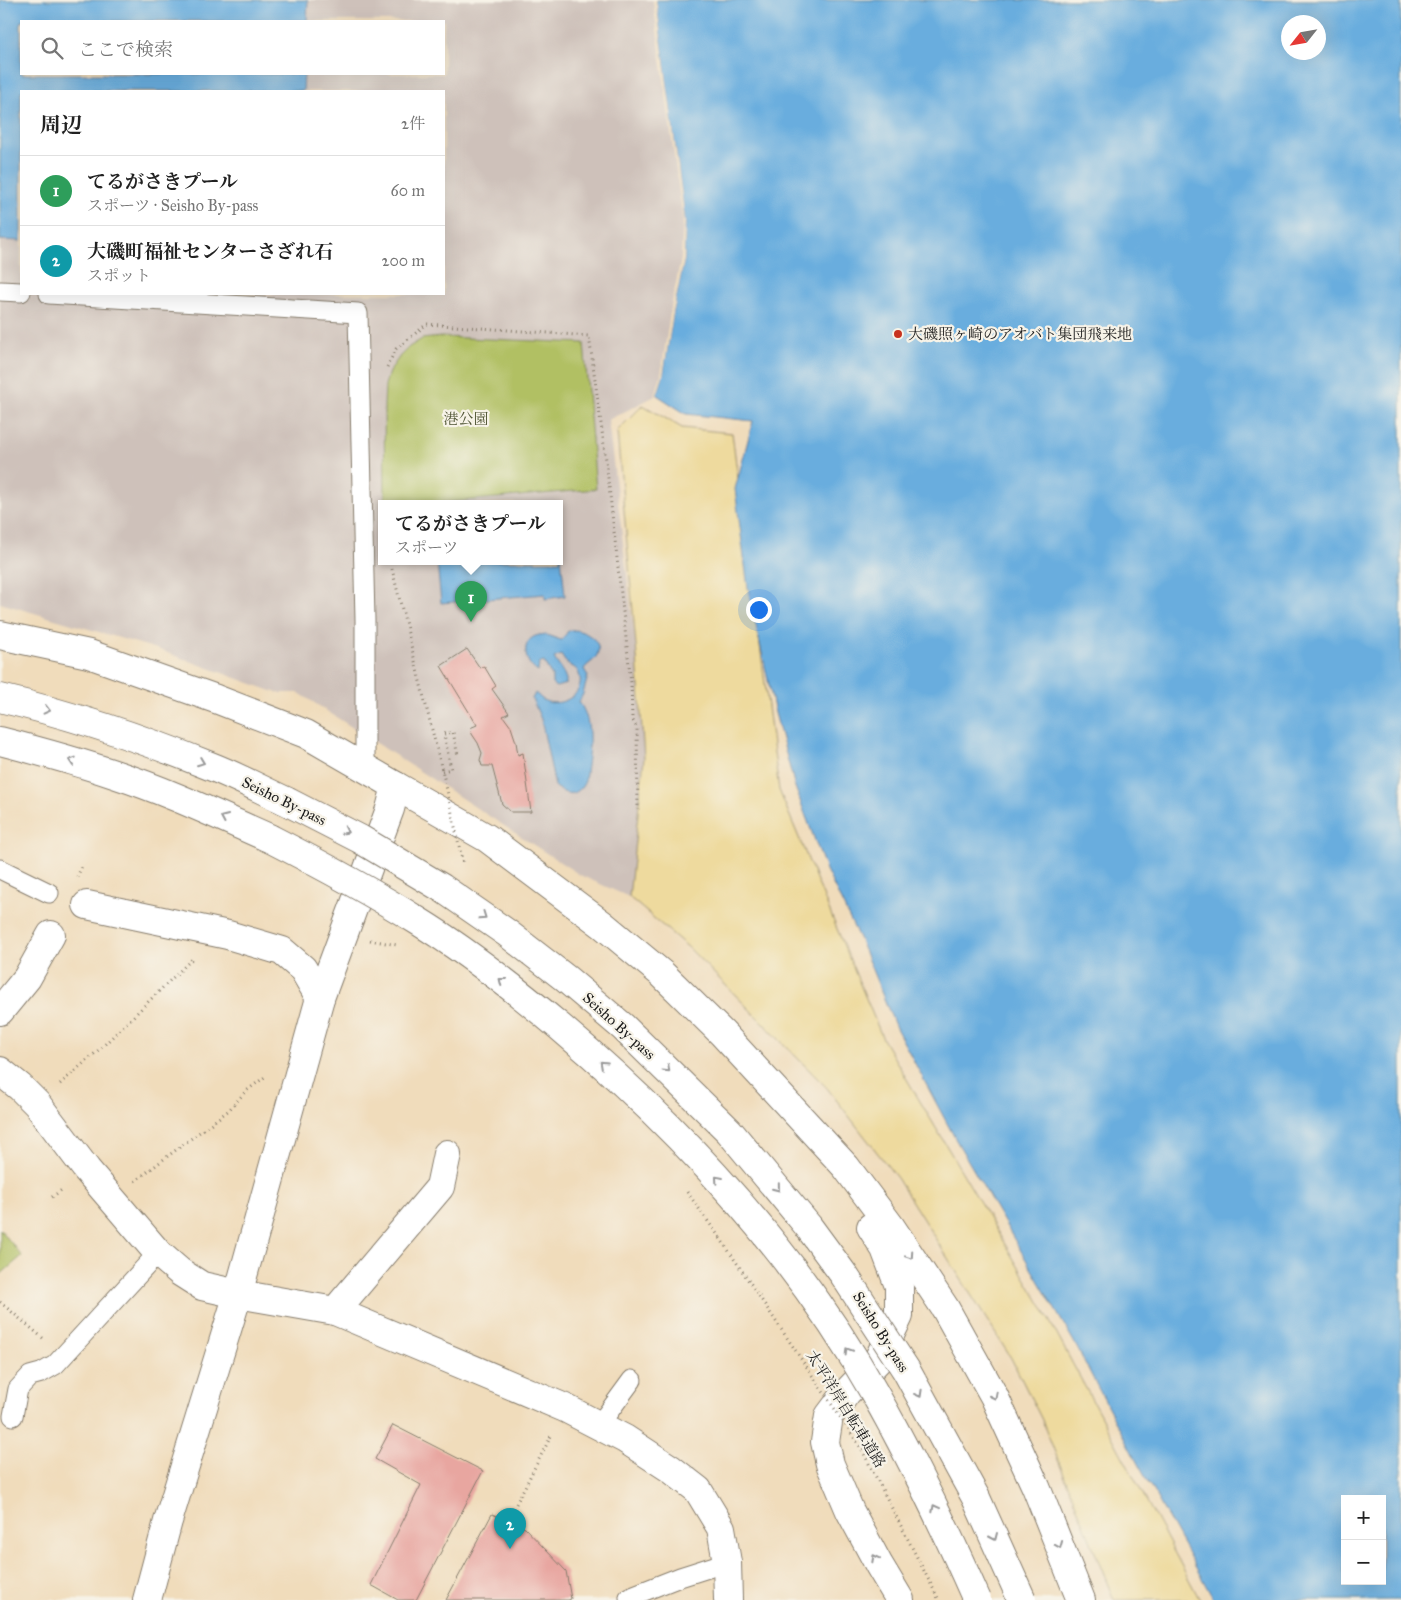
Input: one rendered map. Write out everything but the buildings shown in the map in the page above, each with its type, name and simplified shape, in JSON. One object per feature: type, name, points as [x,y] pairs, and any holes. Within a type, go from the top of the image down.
[{"type":"main road","points":[[0,635],[89,654],[216,699],[306,734],[487,838],[610,931],[662,974],[722,1033],[846,1167],[891,1228],[945,1308],[994,1396],[1036,1487],[1081,1600]]},
{"type":"main road","name":"Seisho By-pass","points":[[0,698],[54,711],[129,735],[212,766],[360,839],[442,888],[507,932],[623,1027],[729,1131],[808,1226],[844,1275],[906,1370],[976,1498],[1022,1600]]},
{"type":"main road","points":[[0,740],[119,776],[195,805],[269,838],[342,876],[420,922],[483,966],[598,1059],[701,1160],[743,1207],[812,1298],[874,1393],[940,1518],[977,1600]]},
{"type":"main road","points":[[147,1600],[168,1521],[238,1294],[320,998],[390,809],[396,786]]},
{"type":"main road","points":[[87,905],[219,933],[282,951],[303,969],[320,998]]},
{"type":"main road","points":[[0,1011],[27,978],[52,934]]},
{"type":"main road","points":[[0,1071],[37,1104],[87,1170],[158,1254],[180,1272],[202,1286],[335,1311],[565,1408],[648,1454],[698,1490],[722,1527],[727,1562],[728,1600]]},
{"type":"main road","points":[[793,1109],[886,1249],[899,1286],[899,1316],[878,1360],[847,1392],[829,1416],[825,1442],[830,1464],[850,1511],[878,1565],[900,1600]]},
{"type":"main road","points":[[335,1311],[440,1186],[447,1154]]},
{"type":"lane","points":[[0,291],[20,292]]},
{"type":"lane","points":[[65,295],[358,313],[365,610],[365,768]]},
{"type":"lane","points":[[0,869],[50,893]]},
{"type":"lane","points":[[13,1416],[18,1389],[30,1376],[55,1365],[158,1254]]},
{"type":"lane","points":[[599,1426],[632,1380]]},
{"type":"lane","points":[[630,1598],[680,1577],[727,1562]]},
{"type":"path","points":[[384,373],[396,349],[427,324],[589,336],[617,557],[631,683],[632,719],[637,728],[638,810]]},
{"type":"path","points":[[392,569],[442,771],[463,865]]},
{"type":"path","points":[[442,771],[452,769],[444,734],[453,732],[458,756]]},
{"type":"path","points":[[37,1104],[102,1047],[219,933]]},
{"type":"path","points":[[370,940],[406,945]]},
{"type":"path","points":[[112,1198],[229,1110],[245,1092],[268,1075]]},
{"type":"path","name":"太平洋岸自転車道路","points":[[720,1238],[862,1448],[939,1600]]},
{"type":"path","points":[[0,1302],[63,1356]]},
{"type":"path","points":[[516,1504],[565,1408]]},
{"type":"shaded area","points":[[0,0],[656,0],[685,220],[684,260],[657,395],[608,420],[637,657],[644,758],[629,897],[580,875],[299,693],[277,693],[157,649],[0,603]]},
{"type":"green space","name":"港公園","points":[[441,337],[584,343],[596,489],[475,500],[385,500],[385,385],[389,372],[400,356],[409,347],[422,339]]},
{"type":"green space","points":[[0,1229],[22,1256],[0,1275]]},
{"type":"sand","points":[[643,405],[682,428],[732,433],[779,790],[883,1039],[1041,1305],[1200,1600],[1114,1600],[1042,1420],[1011,1358],[897,1178],[827,1088],[689,948],[629,897],[644,758],[617,431]]},
{"type":"water","points":[[0,0],[308,0],[307,20],[20,20],[20,75],[304,75],[303,90],[20,90],[20,241],[0,240]]},
{"type":"water","points":[[656,0],[1401,0],[1401,1600],[1214,1600],[1138,1464],[1073,1340],[956,1140],[896,1028],[859,938],[826,870],[795,787],[775,713],[748,588],[735,489],[753,421],[686,414],[657,395],[663,376],[684,260],[685,220]]},
{"type":"water","points":[[437,565],[562,565],[565,596],[545,599],[545,594],[441,603]]},
{"type":"water","points":[[574,630],[593,638],[598,647],[598,652],[595,659],[584,669],[588,676],[579,702],[584,710],[589,730],[589,751],[585,781],[579,790],[568,793],[559,790],[555,786],[541,719],[532,699],[535,693],[548,702],[554,703],[567,700],[572,697],[579,687],[579,674],[561,655],[554,658],[566,679],[566,684],[556,687],[552,684],[552,676],[544,662],[539,663],[538,672],[529,663],[526,646],[528,641],[539,635],[562,640],[568,631]]},
{"type":"pier","points":[[653,0],[656,0],[685,220],[684,260],[663,376],[655,396],[661,375],[670,313],[681,259],[683,220]]},
{"type":"place","name":"大磯照ヶ崎のアオバト集団飛来地","points":[[898,334]]},
{"type":"place","name":"てるがさきプール","points":[[471,622]]},
{"type":"place","name":"大磯町福祉センターさざれ石","points":[[510,1549]]}]
